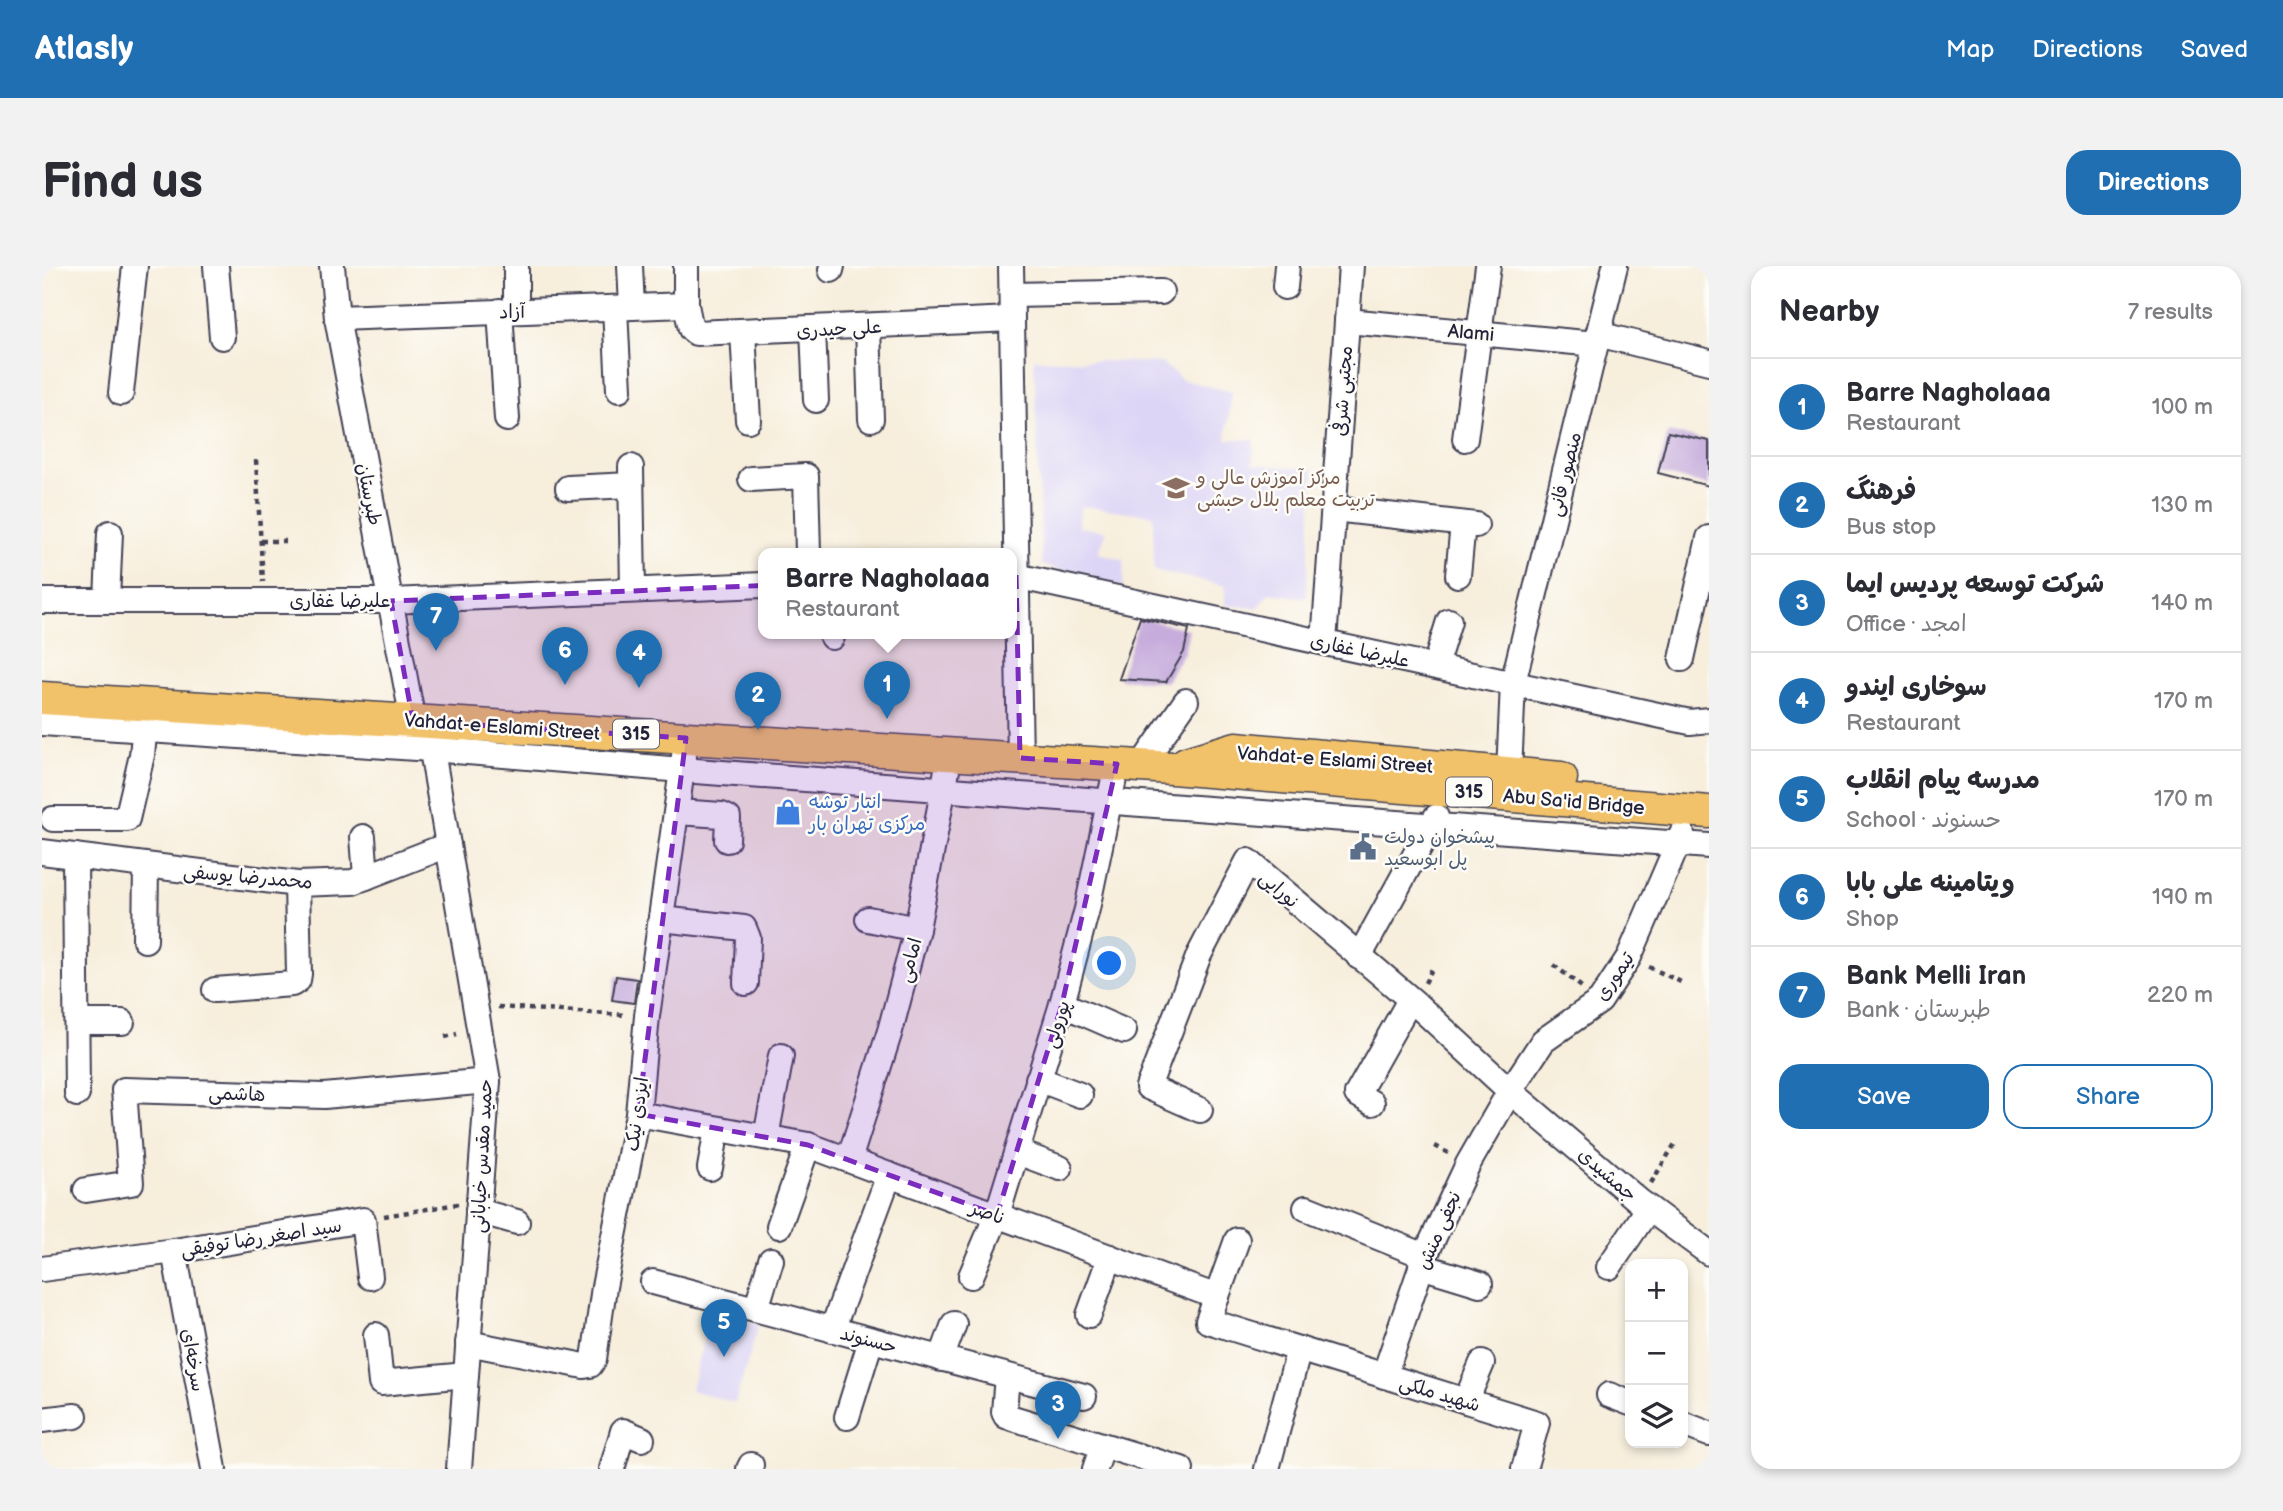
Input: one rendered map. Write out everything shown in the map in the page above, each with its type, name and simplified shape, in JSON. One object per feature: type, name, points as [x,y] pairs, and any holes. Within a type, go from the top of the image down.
[{"type":"main road","name":"Vahdat-e Eslami Street","points":[[42,698],[146,717],[424,730],[686,738],[1229,773]]},
{"type":"main road","name":"Vahdat-e Eslami Street","points":[[1143,766],[1236,748],[1709,792]]},
{"type":"main road","name":"Abu Sa'id Bridge","points":[[1229,773],[1709,812]]},
{"type":"street","points":[[121,393],[135,266]]},
{"type":"street","points":[[216,266],[222,337]]},
{"type":"street","name":"طبرستان","points":[[332,266],[337,318],[391,601],[424,730]]},
{"type":"street","points":[[507,419],[508,311],[516,266]]},
{"type":"street","points":[[619,390],[623,307],[630,266]]},
{"type":"street","name":"علی حیدری","points":[[686,266],[686,305],[691,330],[702,333],[868,326],[1012,307],[1161,292]]},
{"type":"street","points":[[1011,266],[1014,548]]},
{"type":"street","name":"مجتبی شرفی","points":[[1324,642],[1351,266]]},
{"type":"street","points":[[1465,439],[1488,266]]},
{"type":"street","name":"منصور فانی","points":[[1508,773],[1513,683],[1615,266]]},
{"type":"street","name":"آزاد","points":[[337,318],[686,305]]},
{"type":"street","name":"Alami","points":[[1347,321],[1480,333],[1597,339],[1709,362]]},
{"type":"street","points":[[868,326],[871,419]]},
{"type":"street","points":[[813,329],[816,400]]},
{"type":"street","points":[[743,332],[748,420]]},
{"type":"street","points":[[568,488],[631,476],[633,590]]},
{"type":"street","points":[[751,479],[806,476],[808,548]]},
{"type":"street","points":[[1334,509],[1469,524],[1458,575]]},
{"type":"street","points":[[107,600],[110,533]]},
{"type":"street","points":[[1682,659],[1709,538]]},
{"type":"street","name":"علیرضا غفاری","points":[[1017,576],[1690,722],[1709,720]]},
{"type":"street","name":"علیرضا غفاری","points":[[42,601],[391,601],[758,585]]},
{"type":"street","points":[[1435,666],[1449,621]]},
{"type":"street","points":[[1016,639],[1020,758]]},
{"type":"street","points":[[1143,766],[1186,701]]},
{"type":"street","points":[[42,723],[146,717],[142,755],[127,819],[53,819]]},
{"type":"street","points":[[424,730],[682,770],[1109,803],[1434,821],[1680,839],[1709,846]]},
{"type":"street","name":"حمید مقدس خیابانی","points":[[424,730],[448,845],[488,1081],[459,1469]]},
{"type":"street","name":"ایزدی نیک","points":[[468,1343],[584,1366],[590,1365],[594,1359],[604,1287],[638,1114],[647,1016],[686,738]]},
{"type":"street","name":"امامی","points":[[849,1160],[890,1031],[917,929],[950,754]]},
{"type":"street","name":"پورولی","points":[[971,1276],[998,1215],[1062,1004],[1087,909],[1109,803],[1143,766]]},
{"type":"street","points":[[1259,804],[1434,821]]},
{"type":"street","points":[[677,812],[722,815],[728,818],[727,840]]},
{"type":"street","points":[[1359,957],[1434,821]]},
{"type":"street","points":[[1680,839],[1709,836]]},
{"type":"street","points":[[363,837],[366,877]]},
{"type":"street","name":"تیموری","points":[[1510,1091],[1543,1041],[1600,1001],[1629,957],[1680,839]]},
{"type":"street","name":"محمدرضا یوسفی","points":[[42,852],[297,884],[353,882],[448,845]]},
{"type":"street","points":[[75,856],[77,1094]]},
{"type":"street","name":"نورایی","points":[[1200,1110],[1148,1087],[1199,955],[1248,861],[1410,999],[1510,1091]]},
{"type":"street","points":[[145,940],[146,866]]},
{"type":"street","points":[[215,990],[292,984],[298,980],[297,884]]},
{"type":"street","points":[[661,919],[744,928],[748,938],[746,983]]},
{"type":"street","points":[[867,919],[917,929]]},
{"type":"street","points":[[1372,1103],[1357,1094],[1410,999]]},
{"type":"street","points":[[1062,1004],[1124,1031]]},
{"type":"street","points":[[77,1022],[122,1022]]},
{"type":"street","points":[[766,1138],[781,1056]]},
{"type":"street","points":[[1038,1079],[1080,1095]]},
{"type":"street","name":"هاشمی","points":[[86,1190],[131,1182],[124,1090],[324,1096],[488,1081]]},
{"type":"street","name":"جمشیدی","points":[[1510,1091],[1644,1205],[1709,1253]]},
{"type":"street","name":"نجفی منش","points":[[1384,1376],[1423,1261],[1468,1164],[1510,1091]]},
{"type":"street","name":"ناصر","points":[[638,1114],[808,1145],[1217,1297]]},
{"type":"street","points":[[710,1168],[718,1129]]},
{"type":"street","points":[[779,1226],[808,1145]]},
{"type":"street","points":[[1017,1152],[1060,1167]]},
{"type":"street","points":[[832,1330],[889,1175]]},
{"type":"street","points":[[478,1203],[517,1222]]},
{"type":"street","points":[[1609,1267],[1644,1205]]},
{"type":"street","points":[[1307,1208],[1480,1284]]},
{"type":"street","points":[[363,1220],[370,1276]]},
{"type":"street","name":"سید اصغر رضا توفیقی","points":[[42,1269],[174,1251],[363,1220]]},
{"type":"street","points":[[1237,1240],[1208,1321],[1299,1349],[1272,1468]]},
{"type":"street","name":"سرخه‌ای","points":[[174,1251],[214,1469]]},
{"type":"street","points":[[1089,1315],[1110,1257]]},
{"type":"street","points":[[756,1309],[771,1260]]},
{"type":"street","name":"حسنوند","points":[[653,1282],[1084,1396]]},
{"type":"street","points":[[941,1359],[954,1324]]},
{"type":"street","points":[[376,1335],[381,1383],[466,1375]]},
{"type":"street","points":[[847,1417],[870,1340]]},
{"type":"street","name":"شهید ملکی","points":[[1299,1349],[1537,1423],[1524,1469]]},
{"type":"street","points":[[1466,1401],[1482,1363]]},
{"type":"street","points":[[1007,1376],[1006,1416],[1099,1457],[1181,1469]]},
{"type":"street","points":[[42,1420],[75,1416]]},
{"type":"street","points":[[1688,1426],[1709,1434]]},
{"type":"street","points":[[612,1469],[622,1431],[642,1439]]},
{"type":"path","points":[[256,460],[264,600]]},
{"type":"path","points":[[261,541],[290,541]]},
{"type":"path","points":[[1629,957],[1683,983]]},
{"type":"path","points":[[1554,965],[1600,1001]]},
{"type":"path","points":[[475,1005],[647,1016]]},
{"type":"path","points":[[1644,1205],[1676,1142]]},
{"type":"path","name":"سید اصغر رضا توفیقی","points":[[363,1220],[460,1203],[478,1203]]},
{"type":"highlighted area","points":[[1016,575],[1020,758],[1117,764],[1062,1004],[997,1215],[808,1145],[638,1114],[686,738],[413,721],[391,601]]},
{"type":"shaded area","name":"مرکز آموزش عالی و تربیت معلم بلال حبشی","points":[[1034,359],[1162,363],[1183,380],[1232,392],[1226,439],[1254,440],[1253,464],[1314,470],[1306,598],[1269,593],[1257,608],[1225,605],[1225,586],[1154,570],[1153,515],[1081,506],[1078,527],[1107,531],[1098,553],[1124,560],[1123,587],[1042,565]]},
{"type":"shaded area","points":[[711,1311],[759,1324],[735,1403],[691,1390]]},
{"type":"building","points":[[1668,432],[1709,441],[1709,486],[1658,473]]},
{"type":"building","points":[[1140,618],[1189,629],[1184,652],[1166,682],[1119,679]]},
{"type":"building","points":[[616,976],[637,979],[634,1003],[612,1000]]},
{"type":"place","name":"مرکز آموزش عالی و تربیت معلم بلال حبشی","points":[[1176,488]]},
{"type":"place","name":"Bank Melli Iran","points":[[436,651]]},
{"type":"place","name":"ویتامینه علی بابا","points":[[565,685]]},
{"type":"place","name":"سوخاری ایندو","points":[[639,688]]},
{"type":"place","name":"Barre Nagholaaa","points":[[887,719]]},
{"type":"place","name":"فرهنگ","points":[[758,730]]},
{"type":"place","name":"انبار توشه مرکزی تهران بار","points":[[788,812]]},
{"type":"place","name":"پیشخوان دولت پل ابوسعید","points":[[1363,847]]},
{"type":"place","name":"مدرسه پیام انقلاب","points":[[724,1357]]},
{"type":"place","name":"شرکت توسعه پردیس ایما","points":[[1058,1439]]}]
